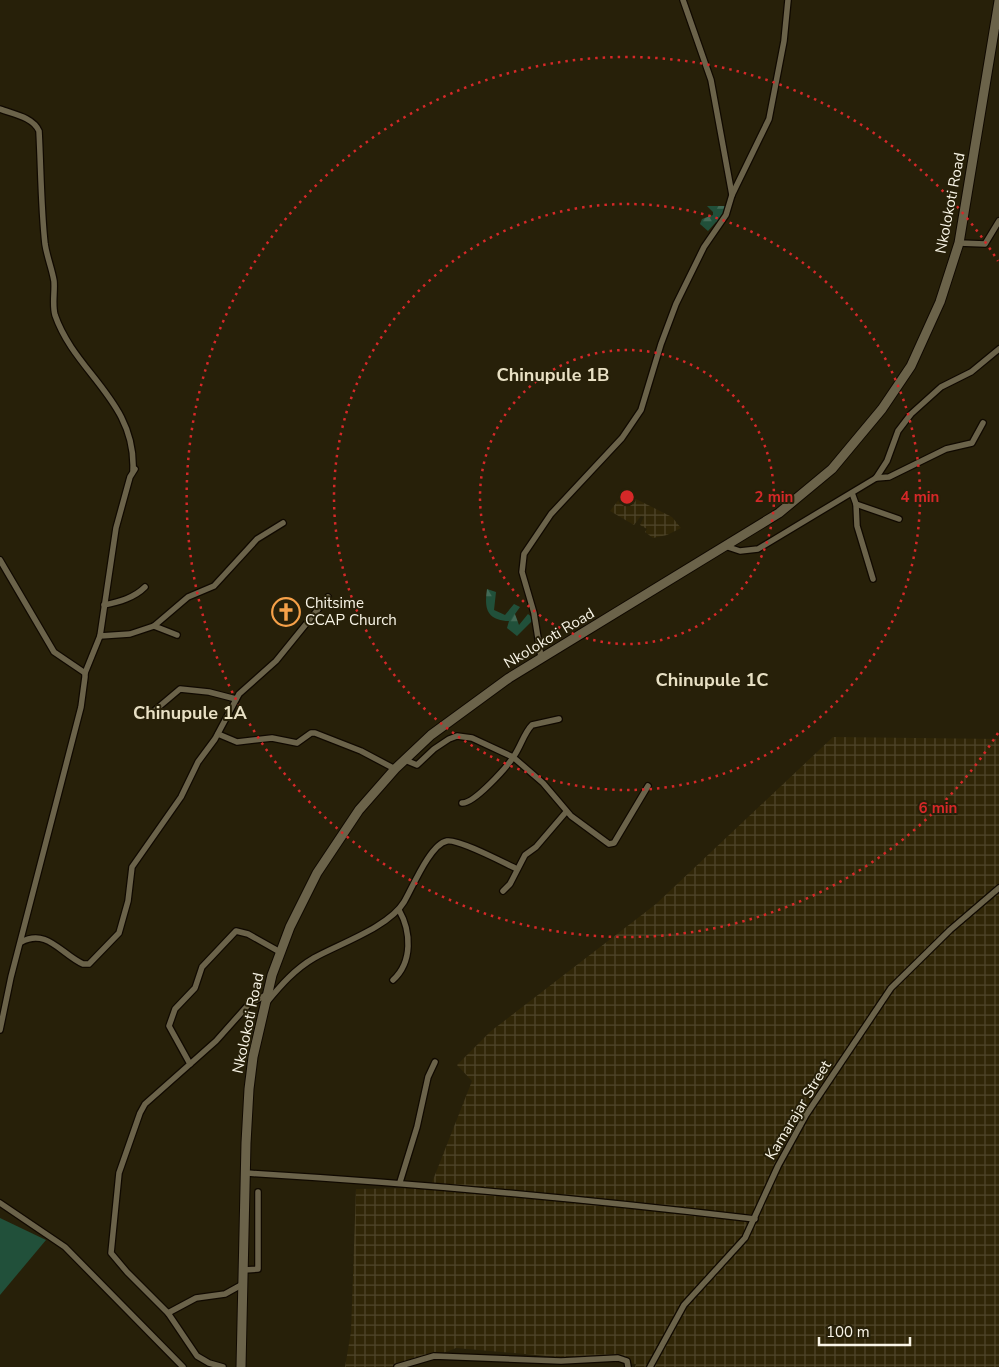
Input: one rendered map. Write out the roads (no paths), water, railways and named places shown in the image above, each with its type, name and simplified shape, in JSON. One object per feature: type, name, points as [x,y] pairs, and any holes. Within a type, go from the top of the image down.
[{"type":"main road","name":"Nkolokoti Road","points":[[241,1367],[245,1173],[249,1089],[266,995],[280,952],[317,873],[349,824],[395,769],[471,704],[541,657],[779,513],[832,469],[882,409],[911,366],[940,302],[958,243],[999,2]]},
{"type":"street","points":[[683,0],[711,80],[732,195]]},
{"type":"street","points":[[541,657],[534,613],[522,572],[524,554],[551,514],[622,438],[637,418],[646,398],[660,344],[676,304],[704,247],[726,215],[732,195],[769,119],[784,41],[788,0]]},
{"type":"street","points":[[0,108],[30,120],[37,125],[40,131],[42,212],[45,246],[54,281],[54,313],[64,337],[108,394],[130,433],[134,470],[116,528],[100,636],[85,673],[81,706],[11,977],[0,1030]]},
{"type":"street","points":[[958,243],[985,244],[999,222]]},
{"type":"street","points":[[725,546],[740,551],[758,549],[876,478],[887,460],[898,431],[911,414],[941,387],[971,372],[999,349]]},
{"type":"street","points":[[876,478],[889,477],[946,449],[972,443],[983,423]]},
{"type":"street","points":[[852,493],[856,504],[857,526],[873,579]]},
{"type":"street","points":[[856,504],[899,519]]},
{"type":"street","points":[[100,636],[124,635],[154,626],[188,597],[214,586],[257,539],[282,523]]},
{"type":"street","points":[[0,560],[54,652],[85,673]]},
{"type":"street","points":[[104,605],[127,599],[139,593],[145,587]]},
{"type":"street","points":[[21,942],[33,936],[44,938],[83,964],[89,964],[111,944],[119,933],[123,919],[132,867],[182,797],[198,762],[218,734],[236,699],[247,686],[276,661],[328,597]]},
{"type":"street","points":[[154,626],[177,635]]},
{"type":"street","points":[[148,716],[180,689],[209,692],[236,699]]},
{"type":"street","points":[[462,803],[467,803],[473,799],[513,757],[532,725],[559,719]]},
{"type":"street","points":[[218,734],[237,742],[272,738],[297,744],[311,733],[316,733],[361,751],[395,769]]},
{"type":"street","points":[[404,760],[414,765],[418,764],[441,743],[457,736],[472,738],[513,757],[544,783],[566,812],[610,844],[612,844],[648,786]]},
{"type":"street","points":[[504,891],[510,884],[525,854],[536,847],[566,812]]},
{"type":"street","points":[[263,1007],[288,978],[306,963],[351,940],[399,910],[426,861],[438,846],[447,841],[476,850],[517,869]]},
{"type":"street","name":"Kamarajar Street","points":[[650,1367],[684,1305],[745,1238],[778,1166],[806,1115],[891,988],[950,930],[999,888]]},
{"type":"street","points":[[393,980],[403,967],[407,953],[406,928],[399,910]]},
{"type":"street","points":[[190,1064],[169,1026],[175,1009],[194,988],[202,967],[236,931],[248,934],[280,952]]},
{"type":"street","points":[[223,1367],[209,1363],[197,1356],[168,1313],[126,1272],[110,1248],[119,1173],[140,1113],[145,1104],[216,1041],[249,1004],[266,995]]},
{"type":"street","points":[[400,1182],[428,1077],[435,1062]]},
{"type":"street","points":[[245,1173],[400,1182],[755,1219]]},
{"type":"street","points":[[244,1270],[258,1269],[258,1192]]},
{"type":"street","points":[[0,1203],[65,1247],[183,1367]]},
{"type":"street","points":[[168,1313],[196,1298],[225,1294],[243,1284]]},
{"type":"street","points":[[397,1367],[434,1356],[549,1361],[618,1358],[627,1361],[628,1367]]},
{"type":"place","name":"Chitsime CCAP Church","points":[[286,612]]},
{"type":"district","name":"Chinupule 1B","points":[[553,375]]},
{"type":"district","name":"Chinupule 1C","points":[[712,680]]},
{"type":"district","name":"Chinupule 1A","points":[[190,713]]}]
